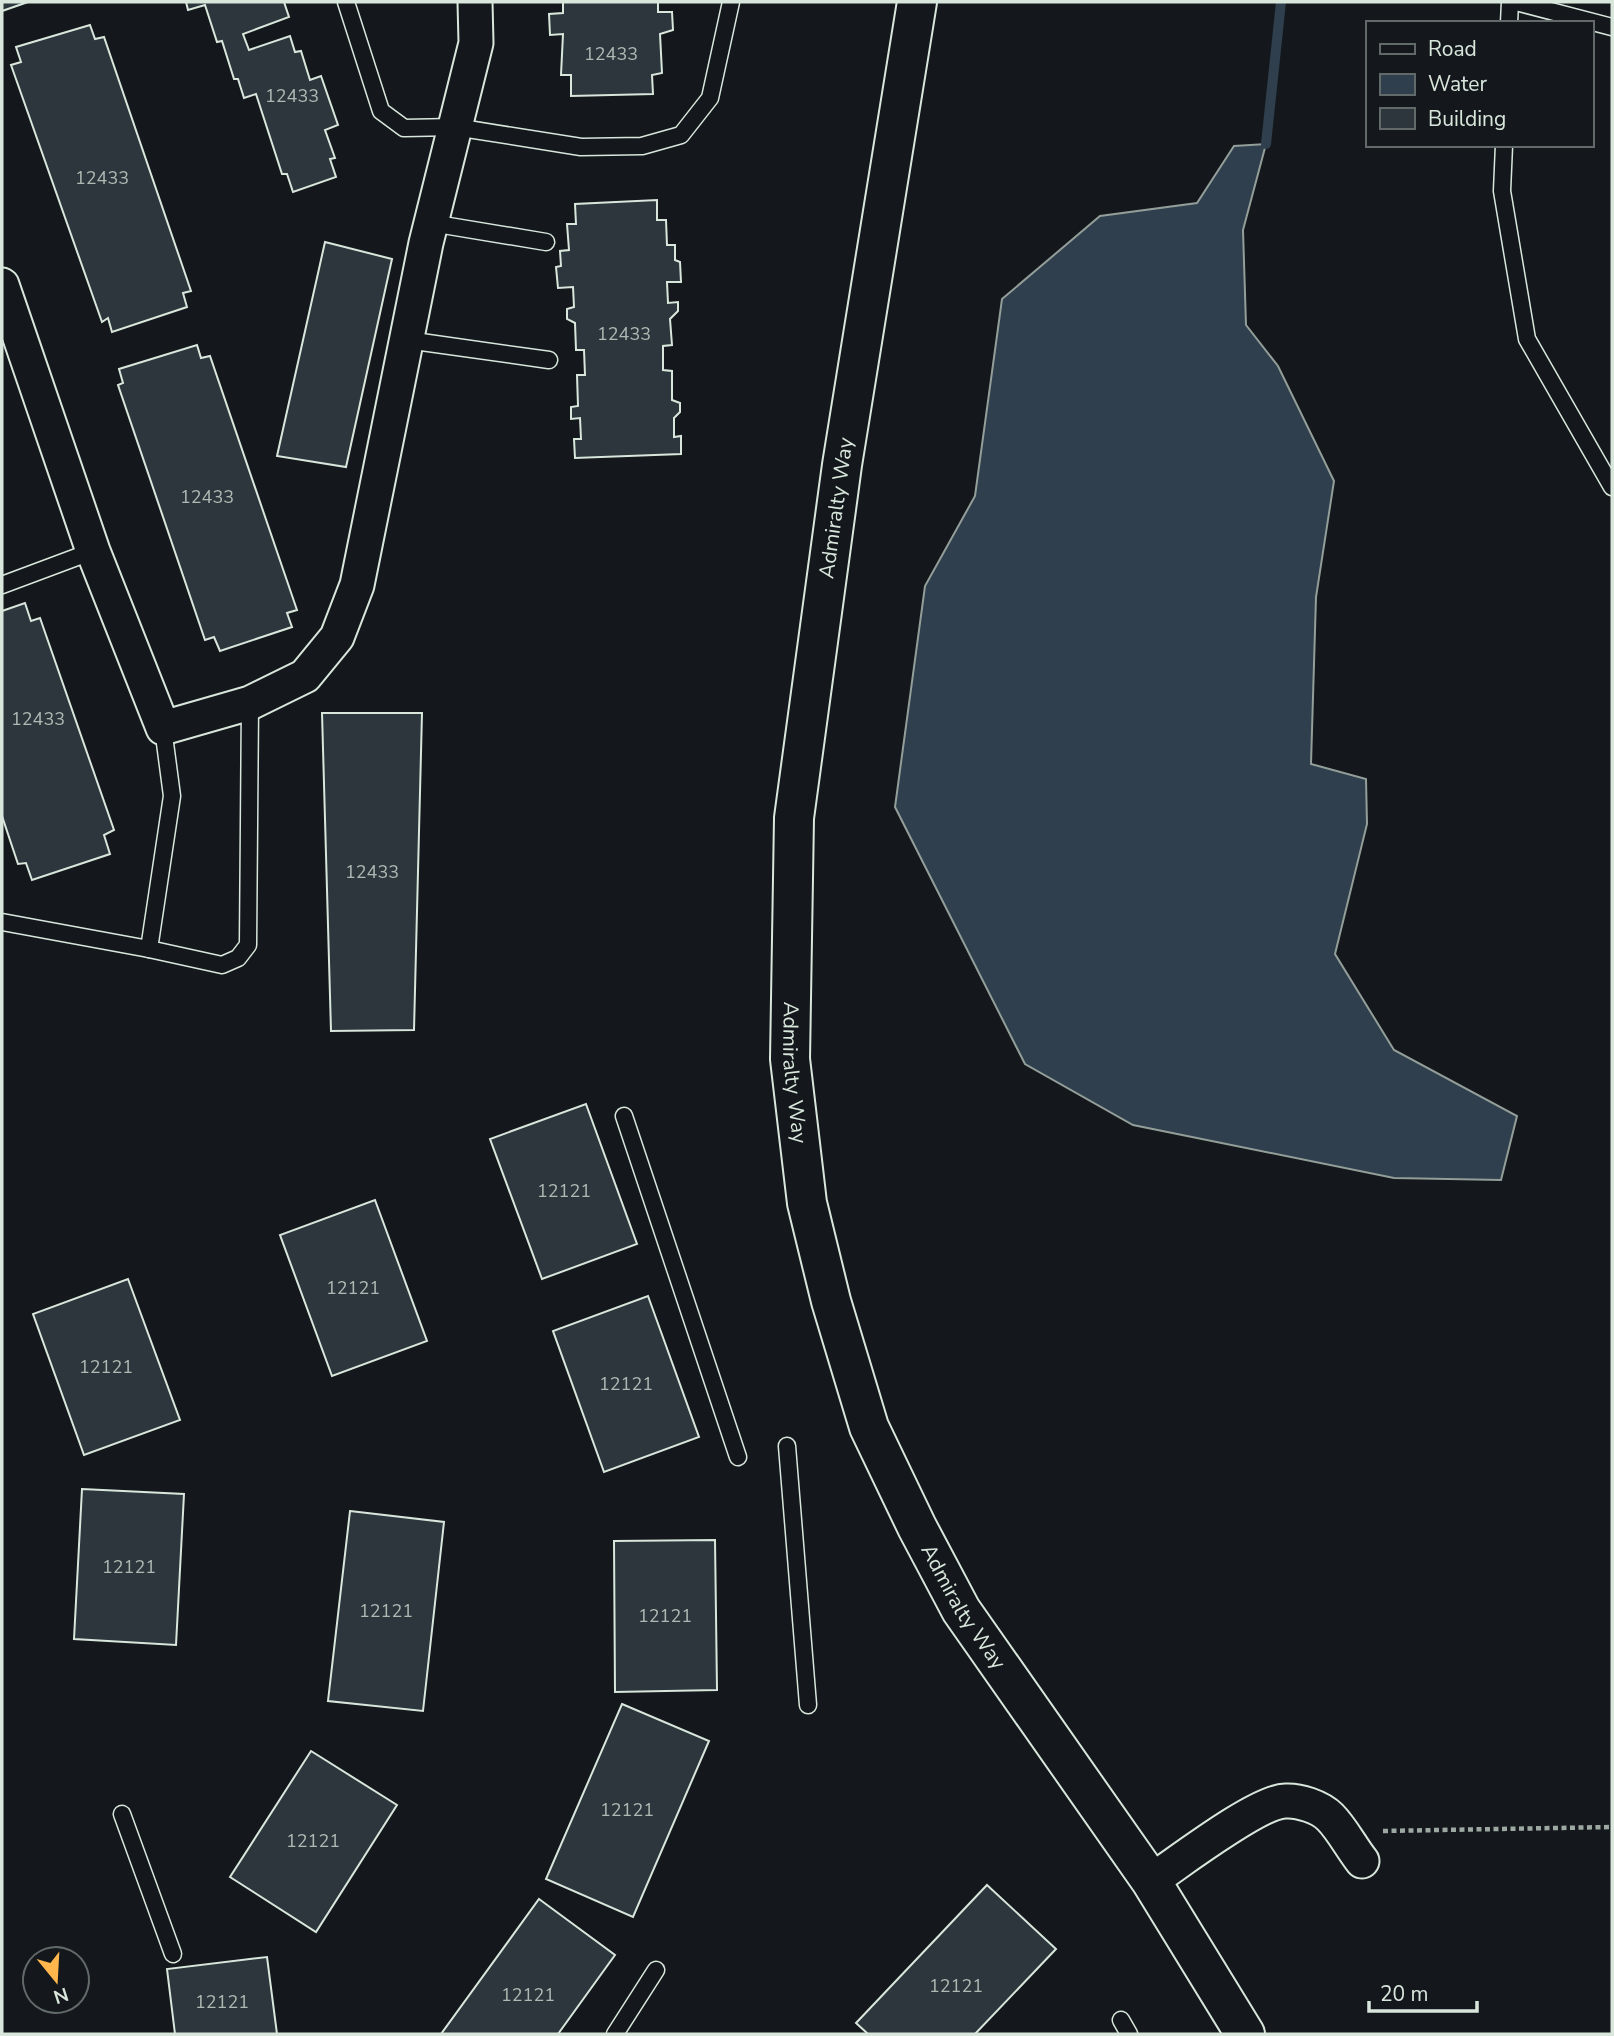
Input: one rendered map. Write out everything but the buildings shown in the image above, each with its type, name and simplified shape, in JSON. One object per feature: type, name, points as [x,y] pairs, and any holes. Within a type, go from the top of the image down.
[{"type":"street","points":[[2,285],[93,551],[163,728],[250,703],[305,676],[337,637],[357,585],[431,223],[476,43],[475,2]]},
{"type":"street","name":"Admiralty Way","points":[[917,2],[842,465],[794,818],[790,1059],[807,1203],[831,1301],[869,1427],[917,1527],[961,1609],[1151,1881],[1245,2034]]},
{"type":"street","points":[[1151,1881],[1236,1823],[1259,1810],[1284,1801],[1308,1804],[1329,1816],[1362,1861]]},
{"type":"lane","points":[[346,2],[381,111],[404,128],[455,127],[581,147],[642,146],[681,135],[710,99],[731,2]]},
{"type":"lane","points":[[1509,21],[1510,2]]},
{"type":"lane","points":[[1516,2],[1589,21]]},
{"type":"lane","points":[[1593,22],[1612,27]]},
{"type":"lane","points":[[1504,147],[1502,191],[1527,338],[1612,487]]},
{"type":"lane","points":[[431,223],[546,242]]},
{"type":"lane","points":[[407,340],[549,360]]},
{"type":"lane","points":[[2,585],[93,551]]},
{"type":"lane","points":[[2,922],[222,965],[238,958],[248,945],[250,703]]},
{"type":"lane","points":[[149,949],[172,796],[163,728]]},
{"type":"lane","points":[[624,1116],[738,1457]]},
{"type":"lane","points":[[787,1446],[808,1704]]},
{"type":"lane","points":[[122,1814],[173,1954]]},
{"type":"lane","points":[[615,2034],[656,1970]]},
{"type":"path","points":[[1341,1832],[1612,1827]]},
{"type":"water","points":[[1266,144],[1243,230],[1246,325],[1278,366],[1334,481],[1316,597],[1311,764],[1366,779],[1367,824],[1335,954],[1394,1050],[1517,1116],[1501,1180],[1394,1178],[1133,1125],[1025,1064],[895,807],[925,586],[975,496],[1002,299],[1100,216],[1197,203],[1234,146]]},
{"type":"waterway","points":[[1266,144],[1281,2]]}]
